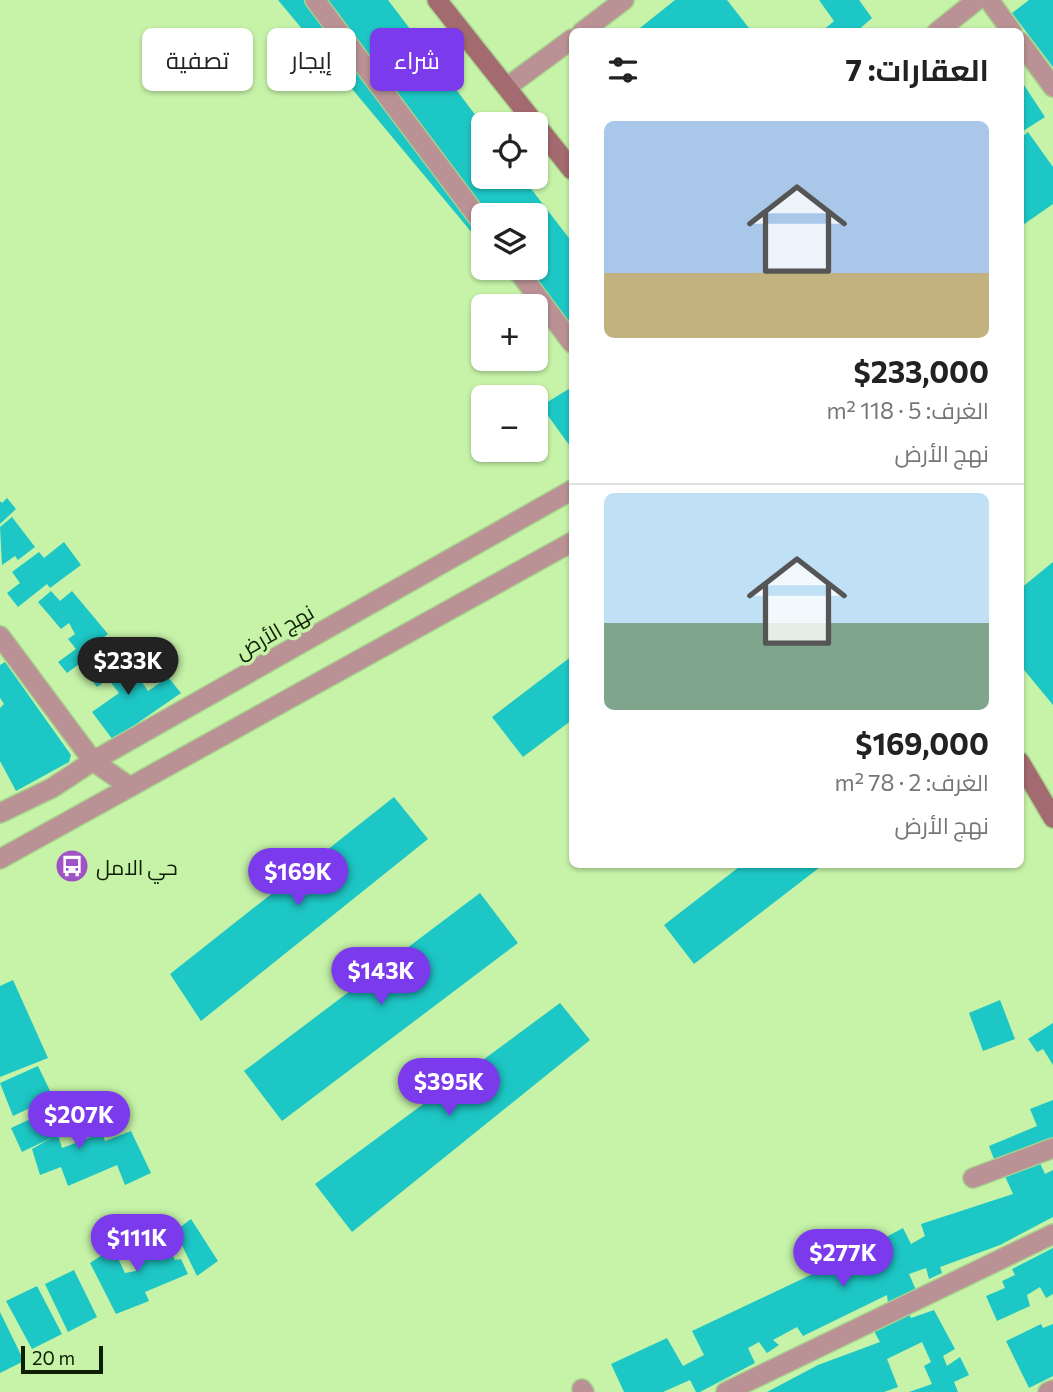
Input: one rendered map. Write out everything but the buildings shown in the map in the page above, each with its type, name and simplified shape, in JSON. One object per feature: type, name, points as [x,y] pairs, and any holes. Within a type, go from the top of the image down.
[{"type":"main road","points":[[437,0],[569,166]]},
{"type":"main road","points":[[1024,769],[1053,818]]},
{"type":"street","points":[[315,0],[471,208]]},
{"type":"street","points":[[587,28],[624,0]]},
{"type":"street","points":[[942,28],[977,0]]},
{"type":"street","points":[[989,0],[1009,28]]},
{"type":"street","points":[[507,87],[569,40]]},
{"type":"street","points":[[1024,47],[1053,87]]},
{"type":"street","points":[[525,280],[569,339]]},
{"type":"street","name":"نهج الأرض","points":[[0,813],[52,788],[93,761],[569,492]]},
{"type":"street","points":[[0,859],[569,544]]},
{"type":"street","points":[[0,636],[93,761],[131,788]]},
{"type":"street","points":[[973,1178],[1053,1148]]},
{"type":"street","points":[[732,1391],[1053,1234]]},
{"type":"place","name":"حي الامل","points":[[72,866]]}]
